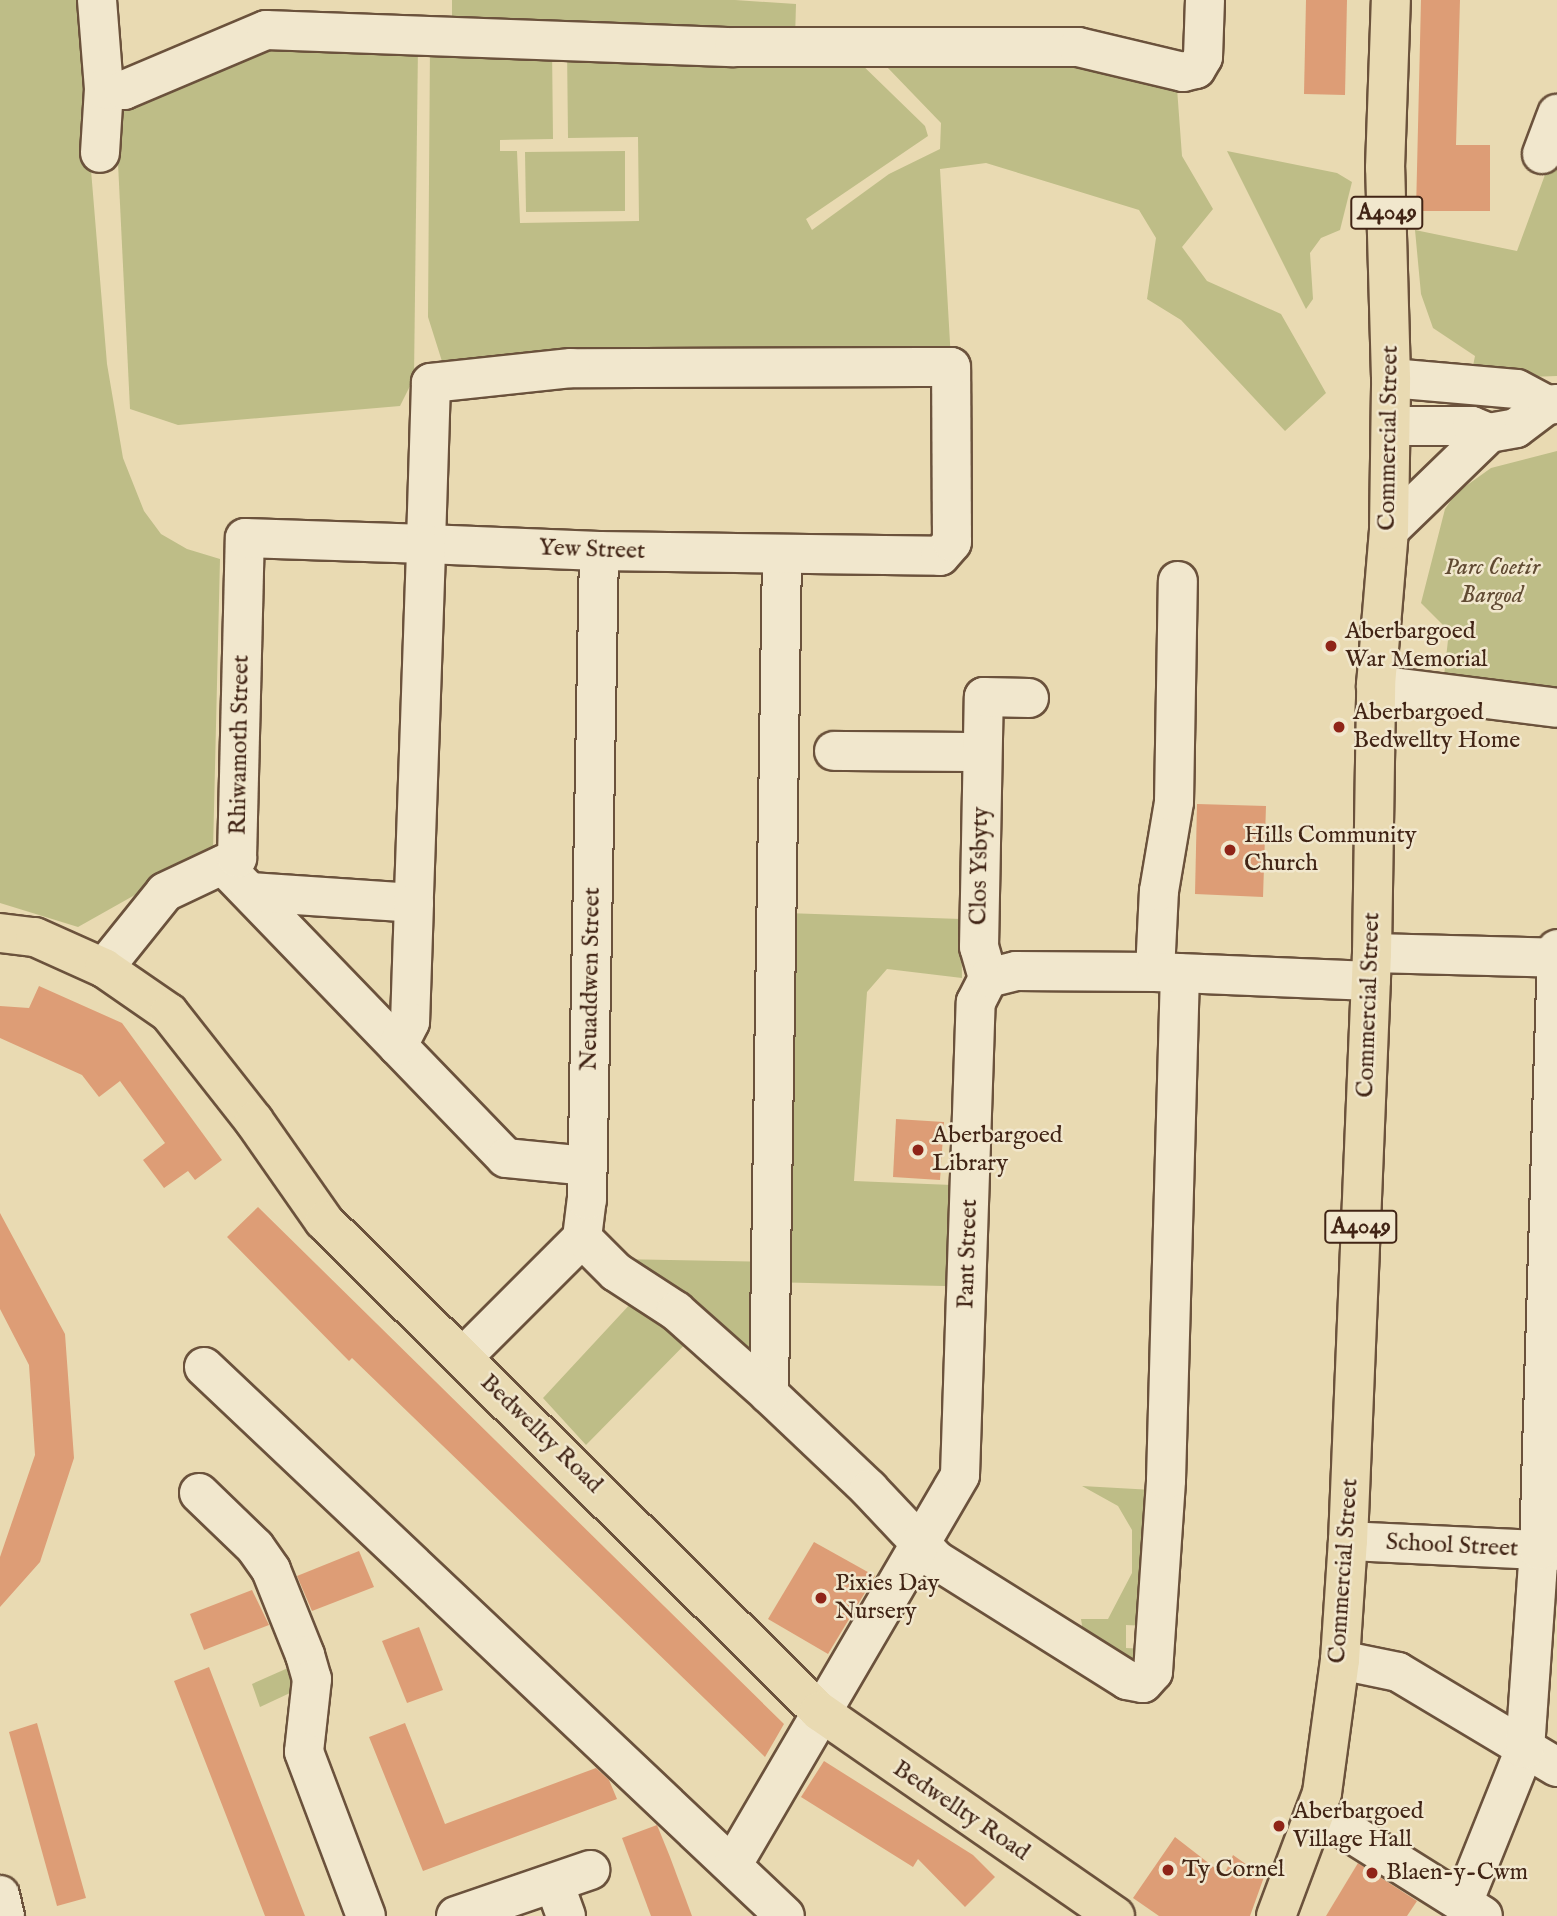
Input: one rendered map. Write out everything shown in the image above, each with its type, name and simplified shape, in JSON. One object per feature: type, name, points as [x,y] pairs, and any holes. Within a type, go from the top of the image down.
[{"type":"main road","name":"Commercial Street","points":[[1276,1916],[1322,1793],[1340,1661],[1348,1541],[1372,967],[1376,685],[1388,530],[1391,426],[1385,168],[1391,0]]},
{"type":"main road","name":"Bedwellty Road","points":[[0,933],[34,937],[104,968],[169,1013],[254,1121],[324,1221],[820,1711],[1115,1916]]},
{"type":"street","points":[[97,0],[104,89],[100,153]]},
{"type":"street","points":[[104,89],[124,90],[266,30],[734,47],[1078,47],[1183,72],[1196,69],[1203,57],[1205,0]]},
{"type":"street","points":[[1542,154],[1557,114]]},
{"type":"street","name":"Yew Street","points":[[245,538],[599,551],[940,556],[952,542],[951,367],[570,368],[431,383],[426,544]]},
{"type":"street","points":[[1391,378],[1517,389],[1552,405]]},
{"type":"street","points":[[1391,426],[1472,426],[1489,433],[1516,428],[1552,405]]},
{"type":"street","points":[[1388,530],[1489,433]]},
{"type":"street","name":"Rhiwamoth Street","points":[[104,968],[165,892],[237,858],[245,538]]},
{"type":"street","points":[[398,1046],[410,1022],[426,544]]},
{"type":"street","name":"Neuaddwen Street","points":[[582,1238],[588,1166],[599,551]]},
{"type":"street","points":[[769,1394],[782,554]]},
{"type":"street","points":[[463,1357],[582,1238],[617,1272],[676,1311],[769,1394],[869,1489],[936,1560],[1127,1680],[1143,1682],[1153,1672],[1166,1480],[1167,973],[1159,891],[1174,802],[1178,581]]},
{"type":"street","points":[[1376,685],[1557,708]]},
{"type":"street","name":"Clos Ysbyty","points":[[988,978],[979,947],[984,696],[1029,698]]},
{"type":"street","points":[[834,751],[982,752]]},
{"type":"street","points":[[223,864],[506,1158],[588,1166]]},
{"type":"street","points":[[250,892],[414,903]]},
{"type":"street","points":[[1314,1815],[1338,1825],[1473,1909],[1541,1758],[1548,1550],[1557,950]]},
{"type":"street","points":[[988,978],[1016,971],[1167,973],[1557,958]]},
{"type":"street","name":"Pant Street","points":[[733,1864],[960,1475],[976,1002],[988,978]]},
{"type":"street","points":[[204,1367],[786,1916]]},
{"type":"street","points":[[199,1493],[255,1547],[271,1570],[312,1679],[304,1752],[366,1916]]},
{"type":"street","name":"School Street","points":[[1348,1541],[1548,1550]]},
{"type":"street","points":[[1340,1661],[1398,1672],[1541,1758]]},
{"type":"street","points":[[456,1916],[560,1899],[590,1870]]},
{"type":"street","points":[[0,1895],[5,1916]]},
{"type":"green space","points":[[0,0],[77,0],[107,364],[123,458],[144,511],[161,534],[187,549],[220,559],[213,851],[78,927],[0,903]]},
{"type":"green space","points":[[452,0],[735,0],[796,4],[795,39],[452,18]]},
{"type":"green space","points":[[297,44],[418,45],[414,378],[400,406],[178,425],[130,409],[116,122],[126,105],[232,55]]},
{"type":"green space","points":[[430,45],[552,46],[553,139],[500,140],[500,151],[517,151],[520,223],[639,221],[638,137],[568,138],[567,47],[855,58],[925,126],[928,136],[806,219],[812,230],[889,174],[940,149],[941,123],[887,67],[897,58],[1074,58],[1177,88],[1182,156],[1213,209],[1182,247],[1207,281],[1281,314],[1326,393],[1285,431],[1181,320],[1147,299],[1156,238],[1139,210],[986,163],[940,169],[951,360],[446,374],[428,317]]},
{"type":"green space","points":[[1557,142],[1557,376],[1529,377],[1473,366],[1475,356],[1433,328],[1421,294],[1415,230],[1517,251]]},
{"type":"green space","points":[[625,151],[625,211],[526,212],[525,152]]},
{"type":"green space","points":[[1227,151],[1337,173],[1352,182],[1340,230],[1321,238],[1310,253],[1313,299],[1306,309]]},
{"type":"green space","name":"Parc Coetir Bargod","points":[[1557,451],[1557,695],[1444,676],[1449,631],[1421,603],[1445,509],[1456,493],[1491,468]]},
{"type":"green space","points":[[786,913],[961,919],[962,978],[887,969],[867,992],[854,1181],[952,1185],[945,1286],[765,1282],[751,1365],[704,1325],[586,1445],[543,1398],[633,1301],[616,1259],[778,1262]]},
{"type":"green space","points":[[1082,1486],[1153,1490],[1146,1626],[1126,1625],[1126,1648],[1145,1649],[1140,1658],[1129,1661],[1084,1638],[1081,1619],[1108,1619],[1132,1573],[1132,1530],[1118,1506]]},
{"type":"green space","points":[[297,1664],[297,1684],[290,1693],[260,1707],[252,1684]]},
{"type":"building","points":[[1306,0],[1347,0],[1345,95],[1304,94]]},
{"type":"building","points":[[1421,0],[1460,0],[1456,145],[1490,145],[1490,211],[1416,211]]},
{"type":"building","name":"Hills Community Church","points":[[1197,804],[1266,806],[1263,897],[1195,894]]},
{"type":"building","points":[[39,986],[122,1023],[222,1160],[195,1180],[188,1171],[164,1188],[143,1160],[165,1143],[120,1081],[99,1097],[82,1075],[0,1038],[0,1006],[29,1008]]},
{"type":"building","points":[[896,1119],[944,1122],[940,1180],[893,1177]]},
{"type":"building","points":[[258,1207],[784,1724],[765,1757],[352,1358],[349,1361],[227,1237]]},
{"type":"building","points":[[0,1213],[65,1334],[74,1458],[40,1562],[0,1607],[0,1557],[35,1455],[29,1365],[0,1309]]},
{"type":"building","name":"Pixies Day Nursery","points":[[814,1542],[875,1576],[828,1654],[768,1619]]},
{"type":"building","points":[[359,1551],[374,1587],[312,1611],[297,1576]]},
{"type":"building","points":[[252,1590],[269,1625],[204,1650],[190,1614]]},
{"type":"building","points":[[419,1627],[443,1690],[407,1703],[382,1641]]},
{"type":"building","points":[[209,1667],[305,1916],[265,1916],[174,1681]]},
{"type":"building","points":[[37,1723],[86,1898],[57,1906],[9,1732]]},
{"type":"building","points":[[405,1723],[445,1824],[596,1768],[609,1780],[617,1799],[423,1871],[369,1737]]},
{"type":"building","points":[[824,1761],[973,1855],[995,1877],[965,1907],[918,1859],[913,1867],[801,1797]]},
{"type":"building","points":[[657,1825],[692,1916],[651,1916],[622,1838]]},
{"type":"building","name":"Ty Cornel","points":[[1175,1837],[1224,1875],[1233,1855],[1264,1877],[1250,1916],[1159,1916],[1133,1898]]},
{"type":"building","name":"Blaen-y-Cwm","points":[[1358,1863],[1417,1901],[1407,1916],[1326,1916]]},
{"type":"place","name":"Aberbargoed War Memorial","points":[[1331,646]]},
{"type":"place","name":"Aberbargoed Bedwellty Home","points":[[1339,727]]},
{"type":"place","name":"Hills Community Church","points":[[1230,850]]},
{"type":"place","name":"Aberbargoed Library","points":[[918,1150]]},
{"type":"place","name":"Pixies Day Nursery","points":[[821,1598]]},
{"type":"place","name":"Aberbargoed Village Hall","points":[[1279,1826]]},
{"type":"place","name":"Ty Cornel","points":[[1168,1870]]},
{"type":"place","name":"Blaen-y-Cwm","points":[[1372,1873]]}]
